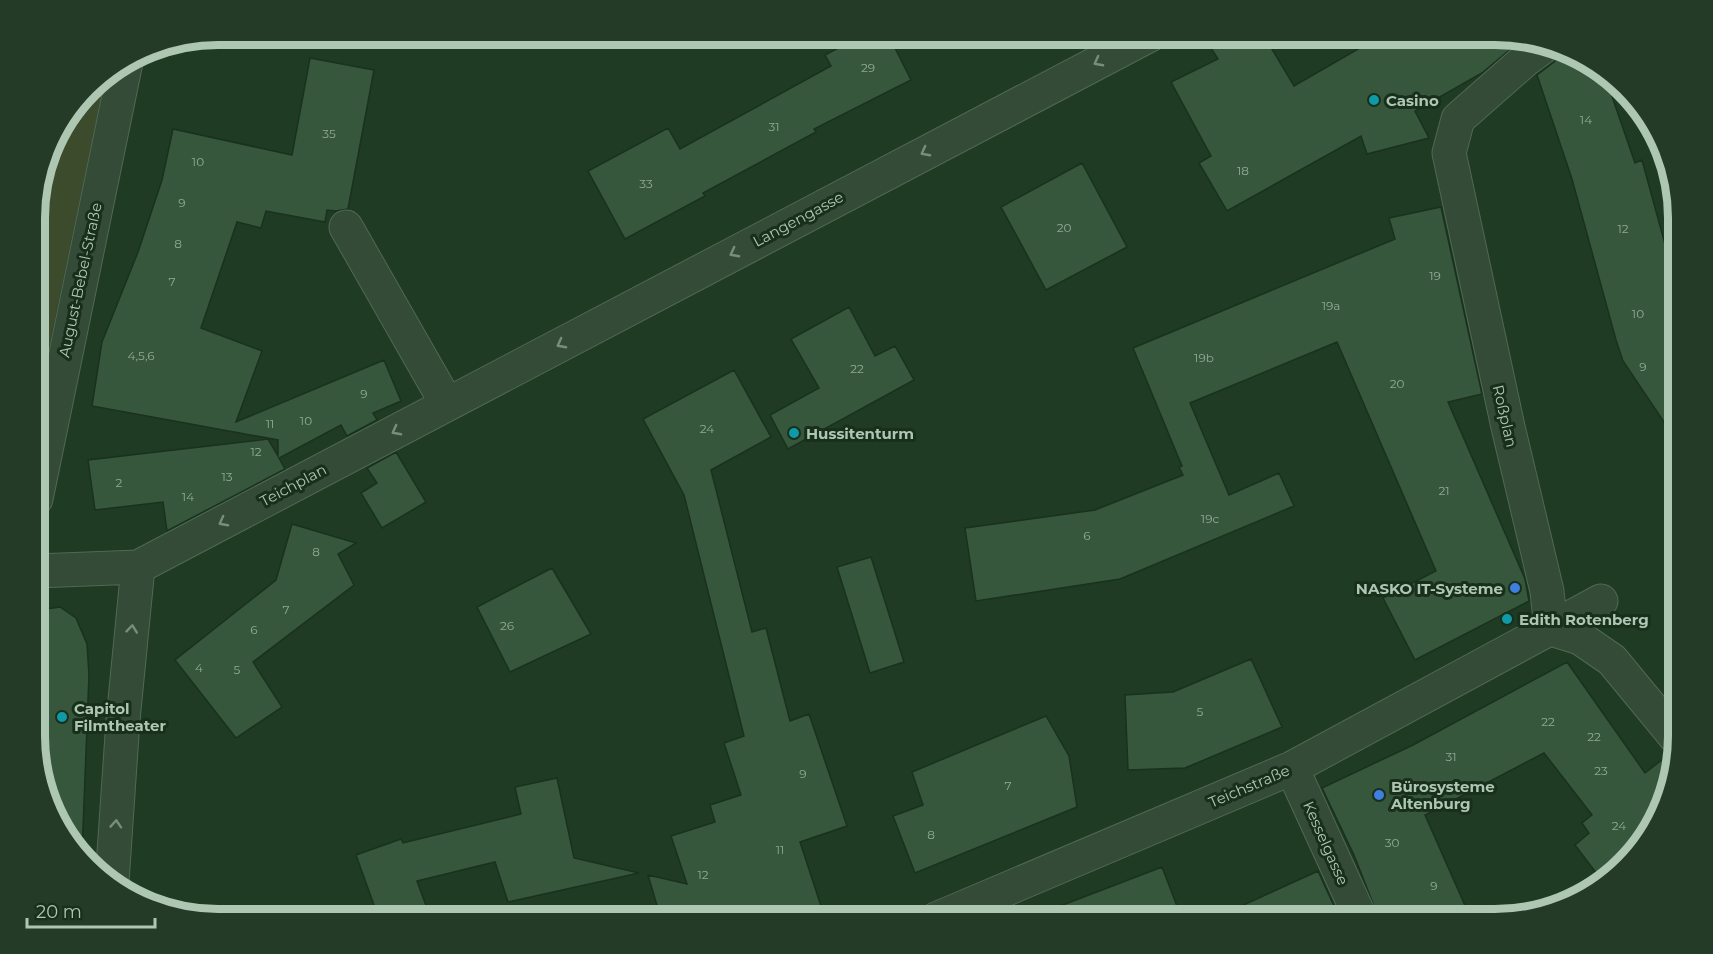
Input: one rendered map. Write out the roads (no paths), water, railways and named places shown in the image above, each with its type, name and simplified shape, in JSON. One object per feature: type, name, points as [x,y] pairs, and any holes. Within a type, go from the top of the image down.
[{"type":"street","name":"Langengasse","points":[[447,404],[1129,45]]},
{"type":"street","name":"Roßplan","points":[[1534,54],[1458,119],[1449,153],[1505,416],[1546,591],[1551,629]]},
{"type":"street","name":"August-Bebel-Straße","points":[[45,455],[124,73]]},
{"type":"street","points":[[346,227],[447,404]]},
{"type":"street","name":"Teichplan","points":[[45,571],[138,567],[447,404]]},
{"type":"street","points":[[113,873],[123,720],[138,567]]},
{"type":"street","name":"Teichstraße","points":[[960,909],[1292,768],[1601,601]]},
{"type":"street","points":[[1551,629],[1580,638],[1612,660],[1668,728]]},
{"type":"street","name":"Kesselgasse","points":[[1292,768],[1356,909]]},
{"type":"place","name":"Casino","points":[[1374,100]]},
{"type":"place","name":"Hussitenturm","points":[[794,433]]},
{"type":"place","name":"NASKO IT-Systeme","points":[[1515,588]]},
{"type":"place","name":"Edith Rotenberg","points":[[1507,619]]},
{"type":"place","name":"Capitol Filmtheater","points":[[62,717]]},
{"type":"place","name":"Bürosysteme Altenburg","points":[[1379,795]]}]
